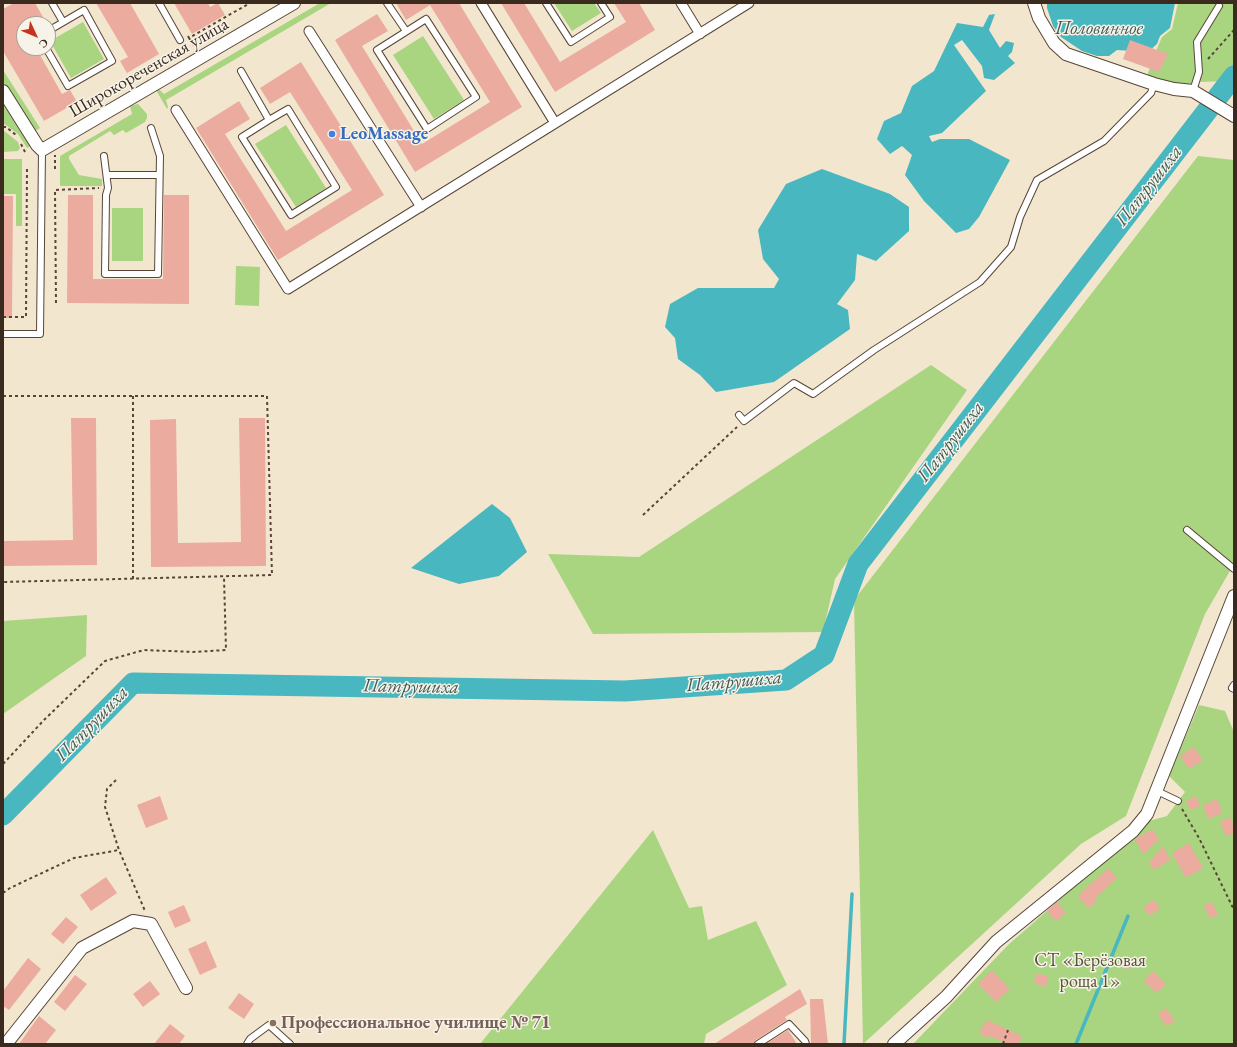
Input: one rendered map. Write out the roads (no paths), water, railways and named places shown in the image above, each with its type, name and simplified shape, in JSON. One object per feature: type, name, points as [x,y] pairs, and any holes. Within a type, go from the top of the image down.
[{"type":"street","name":"Широкореченская улица","points":[[42,150],[69,136],[294,3]]},
{"type":"street","points":[[481,3],[555,123]]},
{"type":"street","points":[[681,3],[700,34]]},
{"type":"street","points":[[176,110],[288,289],[749,3]]},
{"type":"street","points":[[1034,3],[1039,18],[1054,43],[1066,54],[1154,84],[1196,93],[1234,116]]},
{"type":"street","points":[[309,31],[421,207]]},
{"type":"street","points":[[3,91],[37,145],[42,150]]},
{"type":"street","points":[[894,1044],[946,997],[996,942],[1133,831],[1147,814],[1234,596]]},
{"type":"street","points":[[6,1044],[82,948],[133,921],[151,924],[186,988]]},
{"type":"lane","points":[[52,3],[63,22]]},
{"type":"lane","points":[[159,3],[180,40]]},
{"type":"lane","points":[[387,3],[406,31]]},
{"type":"lane","points":[[546,3],[570,42],[610,17],[601,3]]},
{"type":"lane","points":[[1196,93],[1199,72],[1197,42],[1219,6]]},
{"type":"lane","points":[[51,56],[68,86],[112,61],[84,10],[56,26]]},
{"type":"lane","points":[[426,19],[476,97],[427,129],[377,50],[406,31],[426,19]]},
{"type":"lane","points":[[241,71],[269,120]]},
{"type":"lane","points":[[738,415],[744,421],[794,383],[812,394],[874,350],[980,282],[1011,247],[1020,217],[1037,180],[1104,141],[1151,93],[1154,84]]},
{"type":"lane","points":[[288,109],[336,188],[291,216],[242,137],[269,120],[288,109]]},
{"type":"lane","points":[[104,156],[108,176],[108,188],[106,195],[105,274],[158,274],[160,156],[151,128]]},
{"type":"lane","points":[[3,334],[40,334],[42,150]]},
{"type":"lane","points":[[108,176],[159,175]]},
{"type":"lane","points":[[1187,530],[1234,569]]},
{"type":"lane","points":[[1234,685],[1232,688],[1234,689]]},
{"type":"lane","points":[[1157,791],[1178,801]]},
{"type":"lane","points":[[758,1044],[789,1024],[806,1044]]},
{"type":"lane","points":[[247,1044],[250,1039],[269,1026],[290,1044]]},
{"type":"water","name":"Половинное","points":[[1047,3],[1175,3],[1170,28],[1160,36],[1157,44],[1148,52],[1117,50],[1109,56],[1097,56],[1082,51],[1061,37],[1053,26],[1047,8]]},
{"type":"water","points":[[995,14],[989,30],[1000,48],[1006,41],[1014,43],[1012,52],[1008,56],[1015,63],[994,80],[984,78],[982,66],[962,40],[954,45],[986,91],[942,133],[929,136],[932,142],[940,139],[969,139],[1010,160],[979,217],[969,229],[956,233],[924,201],[905,175],[912,155],[902,146],[890,154],[877,139],[884,121],[901,113],[912,86],[934,71],[957,23],[983,27],[989,15]]},
{"type":"water","points":[[822,169],[890,194],[909,207],[909,231],[876,261],[857,254],[855,280],[837,304],[848,310],[850,329],[774,382],[716,392],[700,375],[678,359],[675,338],[665,327],[670,304],[698,288],[774,288],[779,279],[763,259],[758,230],[786,184]]},
{"type":"water","points":[[492,504],[510,518],[527,552],[499,576],[459,584],[411,568]]},
{"type":"waterway","name":"Патрушиха","points":[[3,815],[133,683],[625,691],[786,680],[824,655],[858,564],[1234,76]]},
{"type":"waterway","points":[[844,1044],[852,894]]},
{"type":"waterway","points":[[1076,1044],[1128,916]]},
{"type":"place","name":"LeoMassage","points":[[332,134]]},
{"type":"place","name":"Профессиональное училище № 71","points":[[273,1023]]},
{"type":"park label","name":"СТ «Берёзовая роща 1»","points":[[1090,971]]}]
